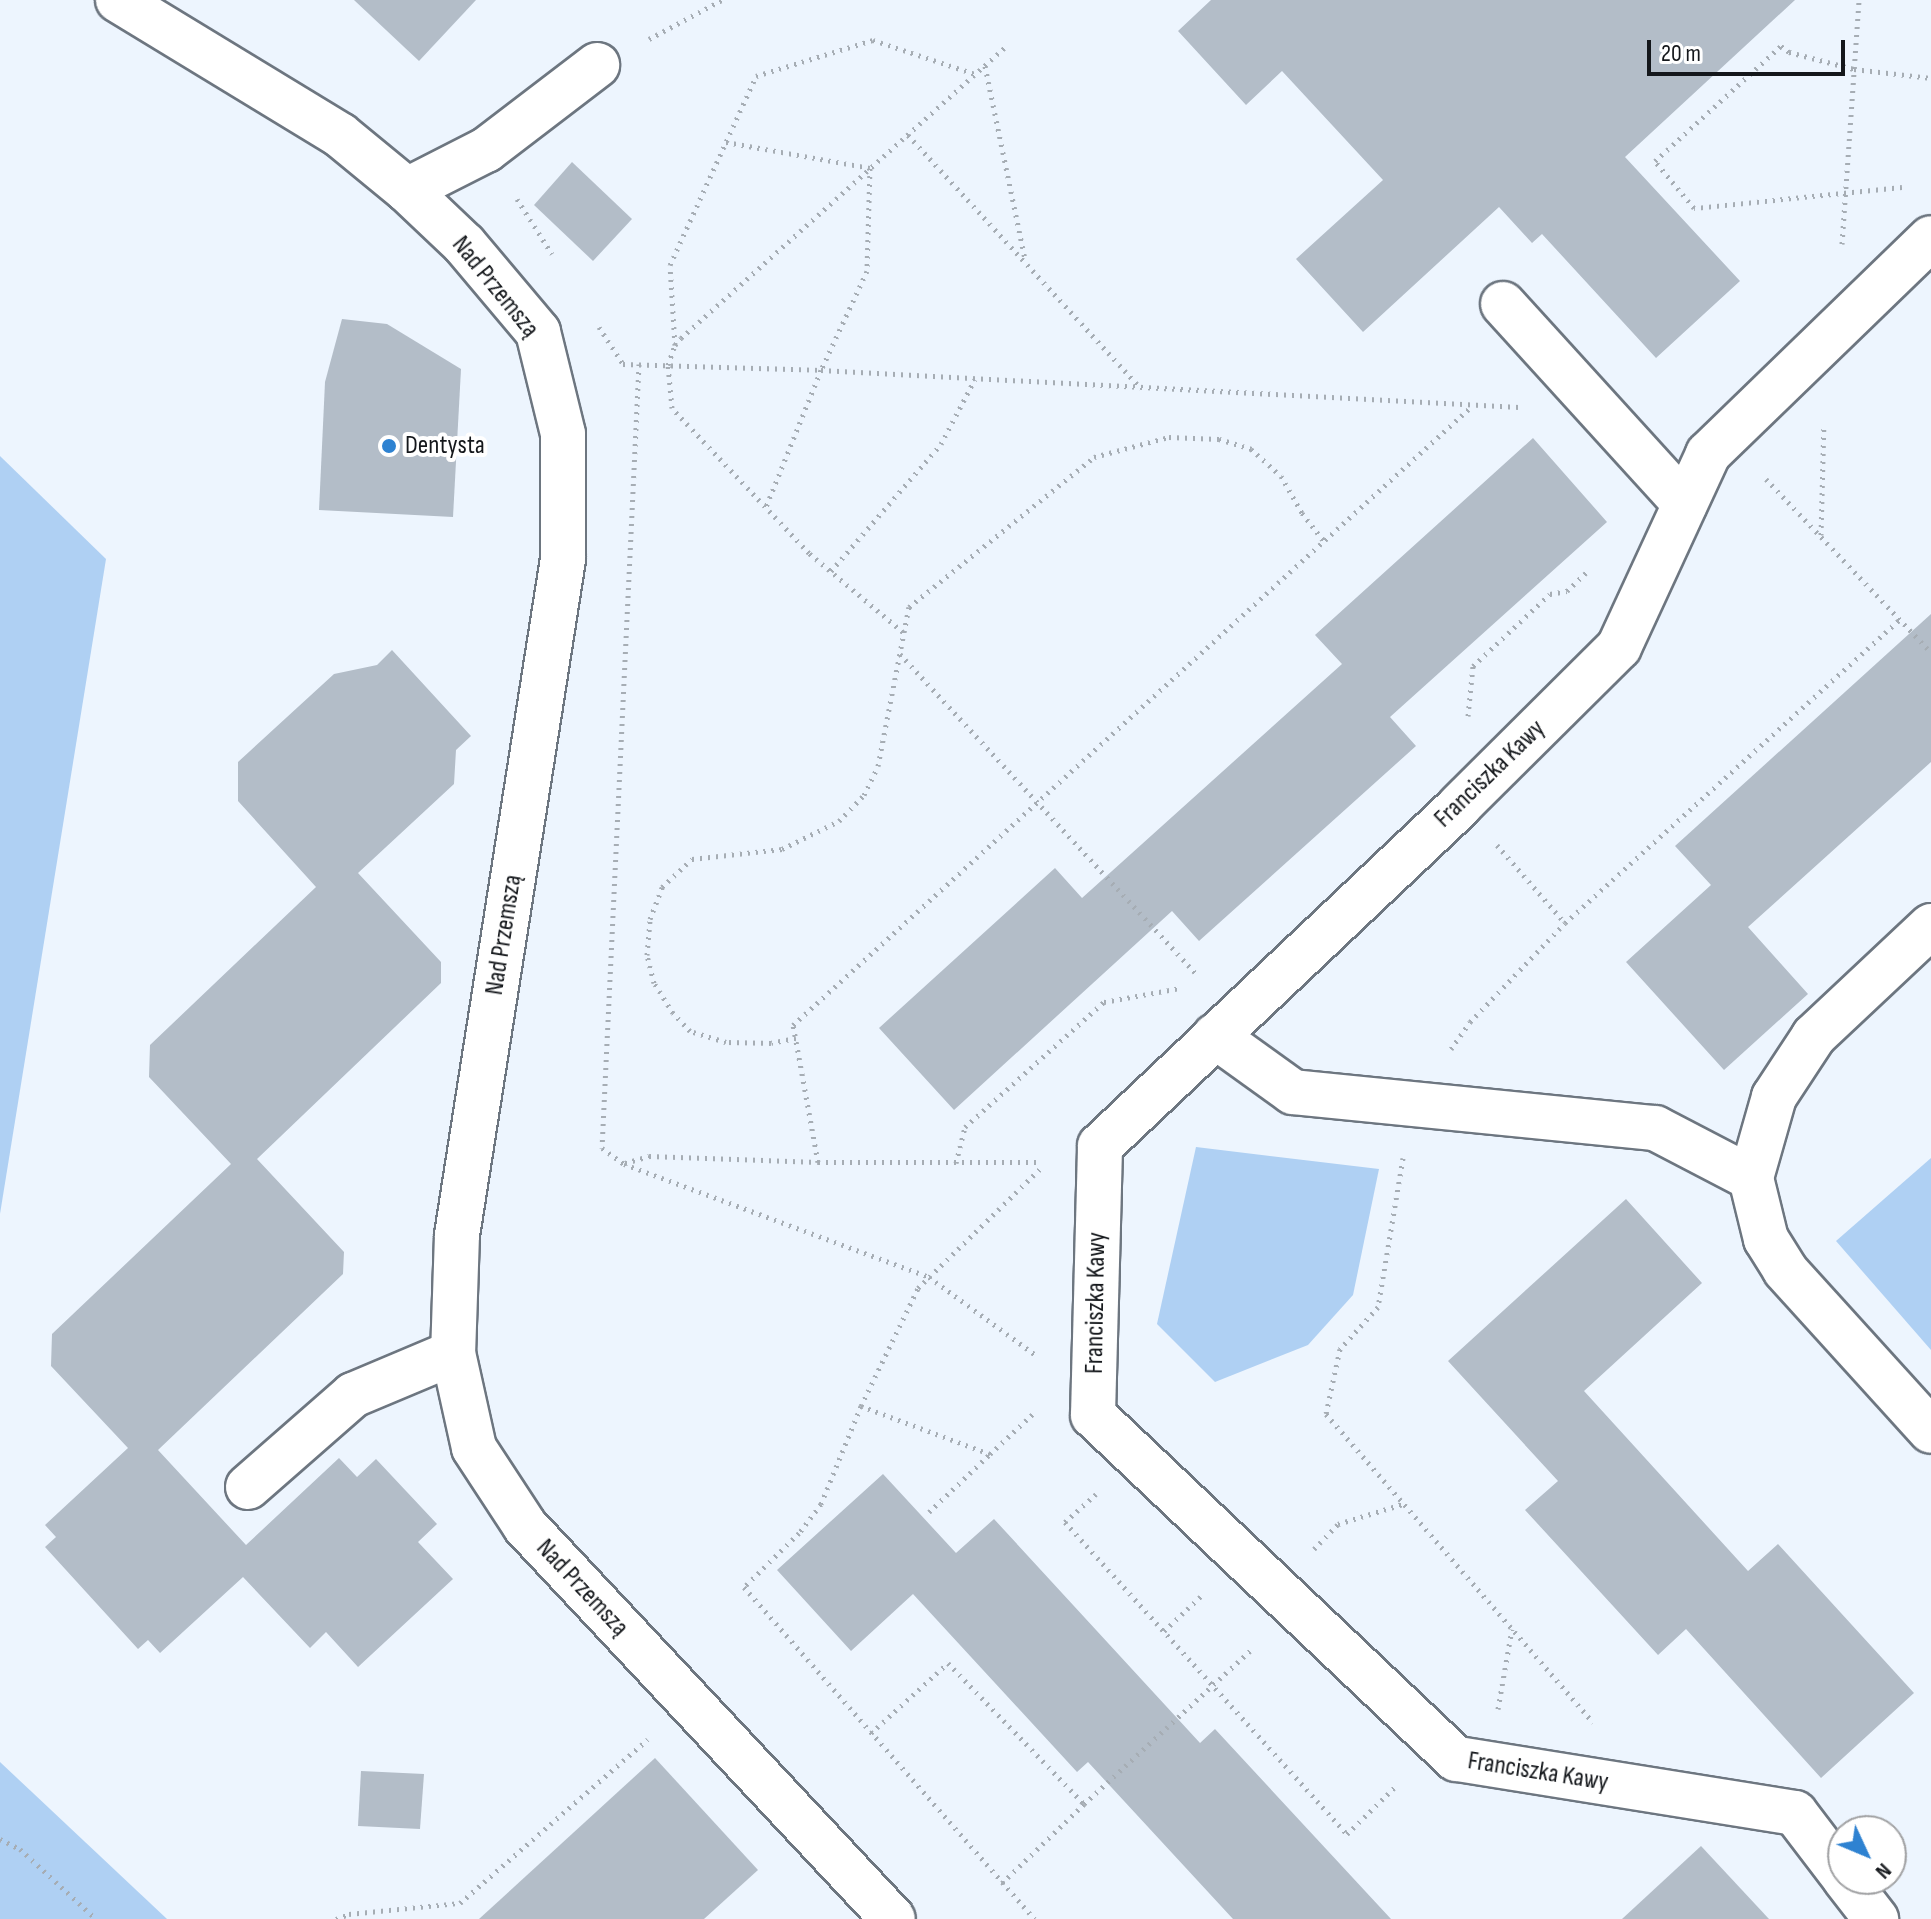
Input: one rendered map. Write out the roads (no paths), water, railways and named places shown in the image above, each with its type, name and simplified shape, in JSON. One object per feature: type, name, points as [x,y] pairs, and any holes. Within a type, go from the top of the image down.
[{"type":"street","name":"Nad Przemszą","points":[[118,0],[340,135],[407,190],[464,244],[538,332],[563,434],[563,559],[457,1235],[453,1353],[474,1448],[525,1526],[893,1919]]},
{"type":"street","points":[[407,190],[486,150],[597,65]]},
{"type":"street","name":"Franciszka Kawy","points":[[1827,1855],[1795,1813],[1456,1759],[1093,1415],[1100,1146],[1460,805],[1619,647],[1708,454],[1931,238]]},
{"type":"street","points":[[1503,304],[1685,504]]},
{"type":"street","points":[[1931,926],[1814,1036],[1774,1097],[1751,1178],[1766,1239],[1785,1270],[1931,1431]]},
{"type":"street","points":[[1225,1026],[1293,1092],[1655,1128],[1751,1178]]},
{"type":"street","points":[[248,1487],[353,1395],[453,1353]]},
{"type":"street","name":"Franciszka Kawy","points":[[1858,1895],[1876,1919]]},
{"type":"place","name":"Dentysta","points":[[389,446]]}]
